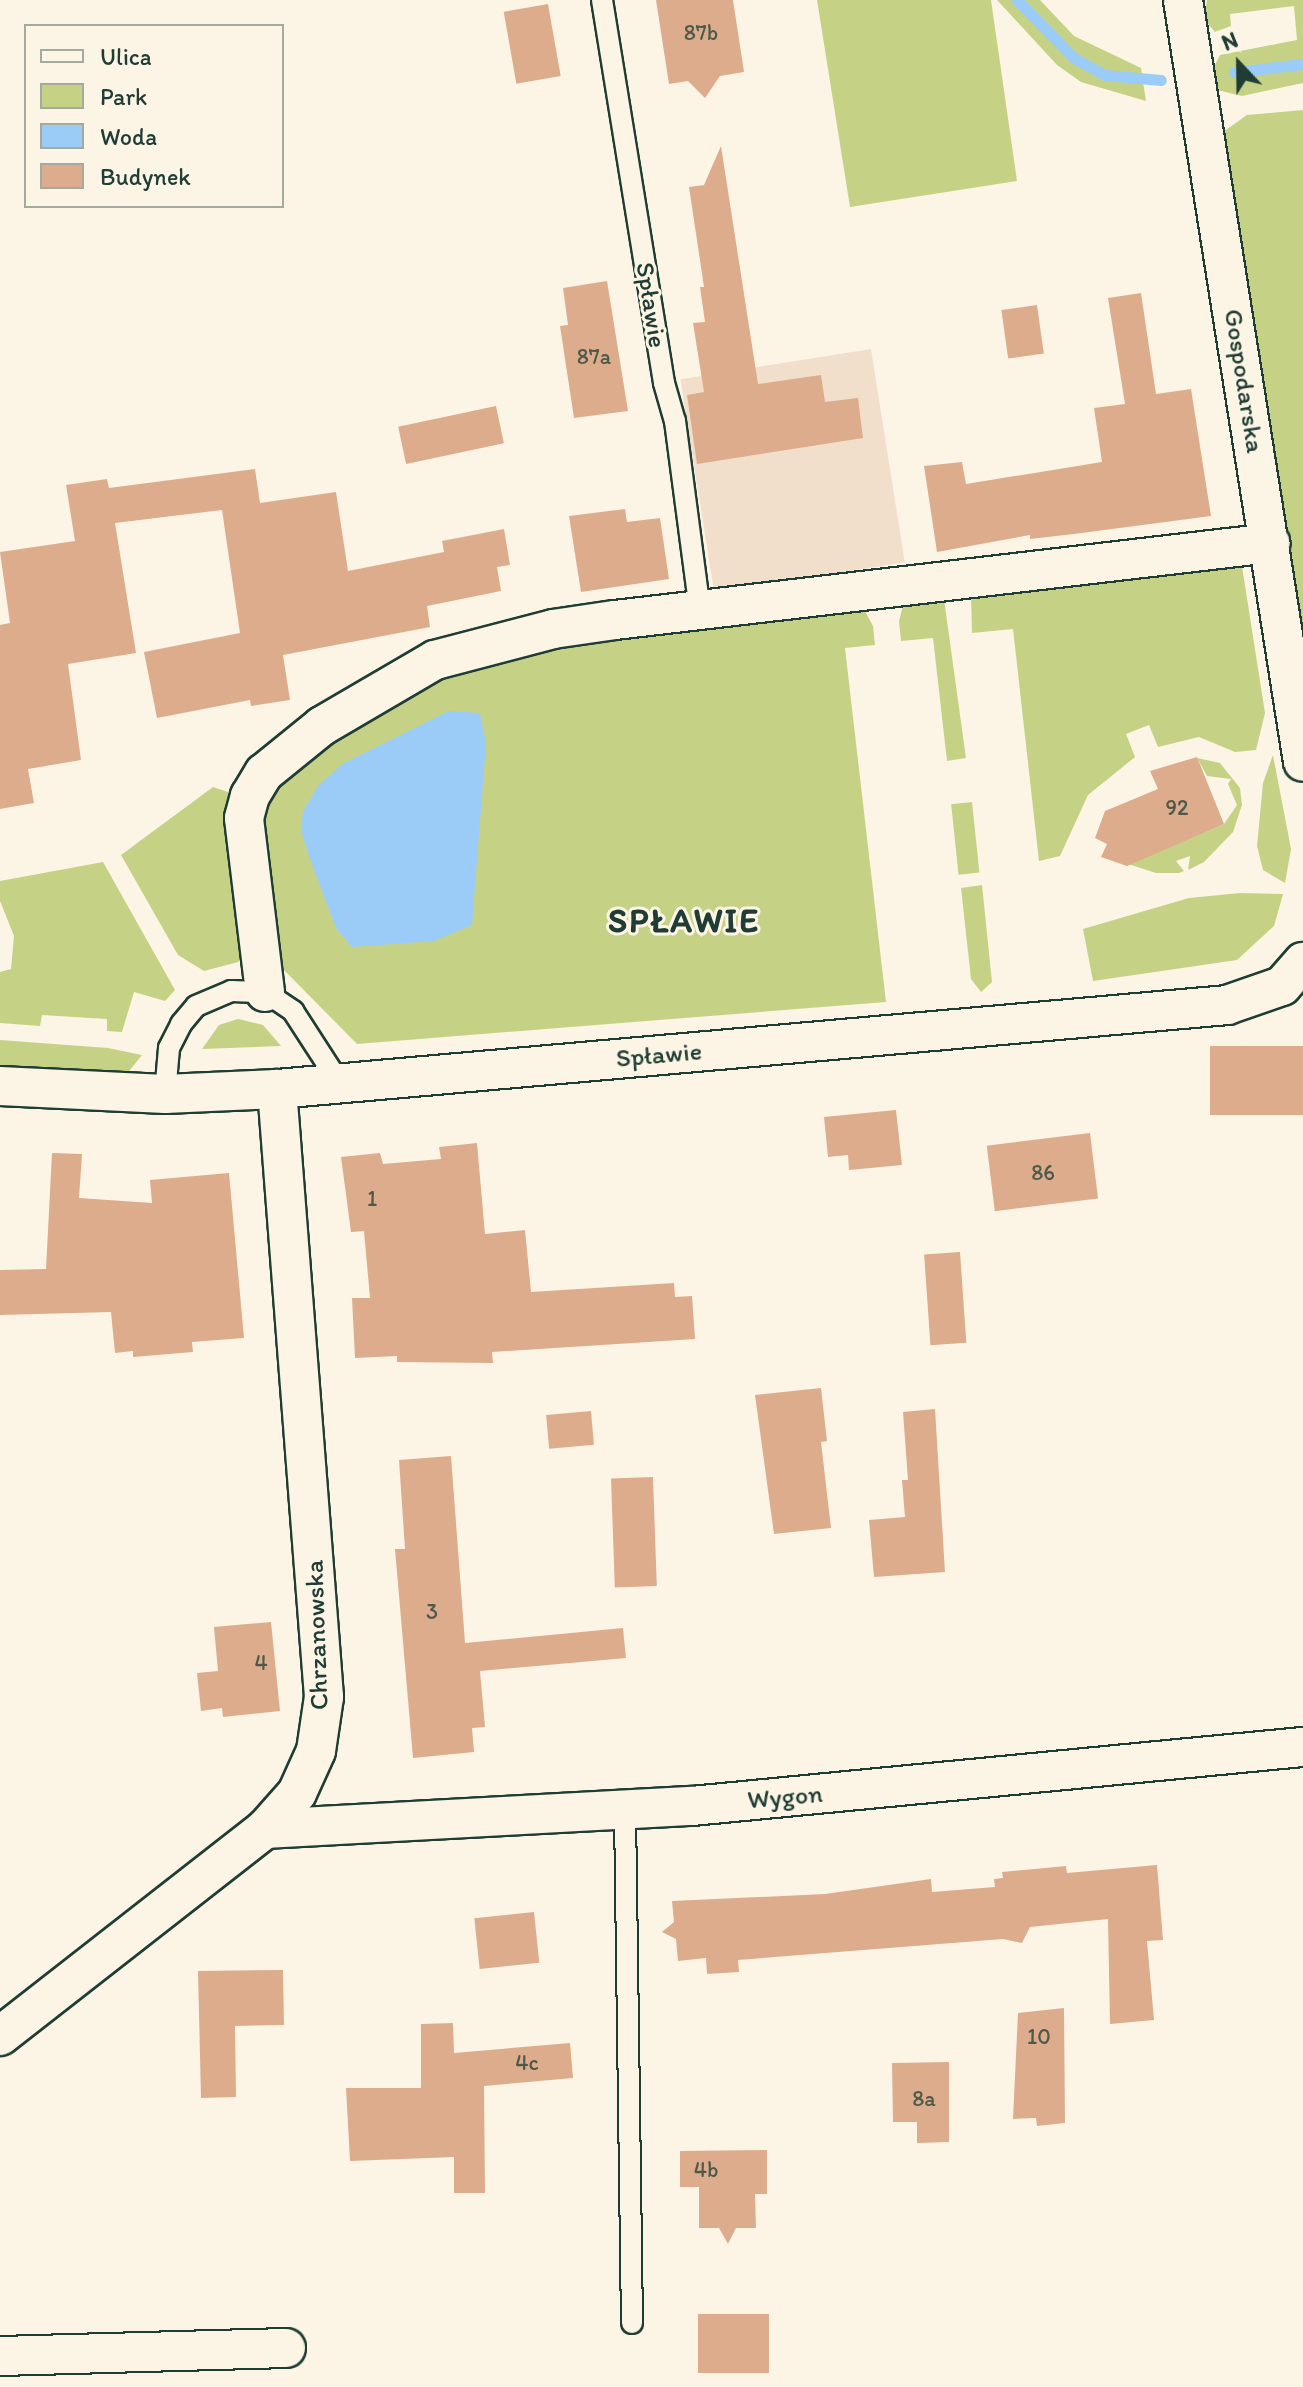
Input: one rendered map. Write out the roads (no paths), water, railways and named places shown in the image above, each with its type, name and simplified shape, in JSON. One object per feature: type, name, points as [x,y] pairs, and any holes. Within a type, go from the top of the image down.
[{"type":"street","name":"Gospodarska","points":[[1183,0],[1270,543],[1297,682],[1303,762]]},
{"type":"street","points":[[265,992],[244,818],[250,796],[264,773],[356,702],[435,660],[553,629],[1270,543]]},
{"type":"street","name":"Spławie","points":[[0,1086],[165,1094],[277,1089],[1227,1005],[1282,986],[1303,962]]},
{"type":"street","name":"Chrzanowska","points":[[0,2036],[265,1829],[297,1793],[316,1751],[324,1697],[277,1089]]},
{"type":"street","name":"Wygon","points":[[265,1829],[625,1810],[1303,1747]]},
{"type":"street","points":[[0,2356],[286,2348]]},
{"type":"lane","name":"Spławie","points":[[602,0],[664,383],[675,421],[700,610]]},
{"type":"lane","points":[[165,1094],[169,1048],[196,1006],[231,991],[265,992],[301,1021],[339,1082]]},
{"type":"lane","points":[[625,1810],[632,2323]]},
{"type":"water","points":[[449,711],[480,713],[486,744],[472,925],[434,941],[352,947],[336,928],[310,859],[301,831],[303,811],[318,786],[342,764]]},
{"type":"waterway","points":[[1017,0],[1074,58],[1105,75],[1161,80]]},
{"type":"waterway","points":[[1234,72],[1303,64]]},
{"type":"district","name":"SPŁAWIE","points":[[684,921]]}]
